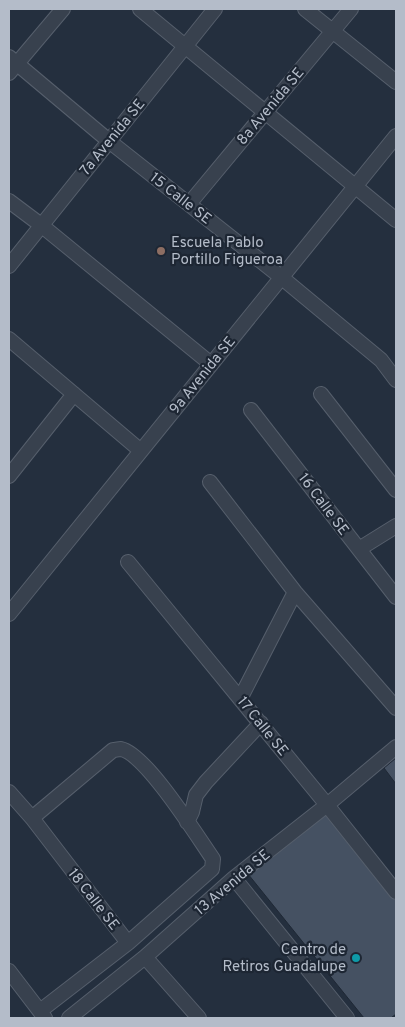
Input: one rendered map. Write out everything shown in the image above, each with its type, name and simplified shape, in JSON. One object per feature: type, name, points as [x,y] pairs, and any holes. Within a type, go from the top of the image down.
[{"type":"street","points":[[11,64],[63,9]]},
{"type":"street","points":[[140,9],[396,220]]},
{"type":"street","name":"7a Avenida SE","points":[[9,266],[215,9]]},
{"type":"street","points":[[305,9],[396,82]]},
{"type":"street","name":"8a Avenida SE","points":[[189,204],[352,9]]},
{"type":"street","name":"15 Calle SE","points":[[11,64],[281,277],[382,360],[396,380]]},
{"type":"street","name":"9a Avenida SE","points":[[9,614],[396,136]]},
{"type":"street","points":[[9,201],[42,225],[211,364]]},
{"type":"street","points":[[9,339],[141,451]]},
{"type":"street","points":[[9,476],[74,394]]},
{"type":"street","points":[[321,394],[396,490]]},
{"type":"street","name":"16 Calle SE","points":[[251,410],[396,597]]},
{"type":"street","points":[[210,482],[295,592],[396,708]]},
{"type":"street","points":[[359,549],[396,526]]},
{"type":"street","name":"17 Calle SE","points":[[128,562],[261,723],[396,892]]},
{"type":"street","points":[[240,699],[295,592]]},
{"type":"street","points":[[187,822],[196,796],[206,782],[261,723]]},
{"type":"street","name":"13 Avenida SE","points":[[69,1018],[145,957],[234,878],[327,805],[396,747]]},
{"type":"street","points":[[32,818],[113,750],[121,749],[147,768],[213,859],[212,869],[128,943]]},
{"type":"street","name":"18 Calle SE","points":[[9,792],[32,818],[128,943],[42,1015]]},
{"type":"street","points":[[234,878],[347,1018]]},
{"type":"street","points":[[145,957],[199,1018]]},
{"type":"street","points":[[9,971],[42,1015]]},
{"type":"building","points":[[396,758],[396,784],[384,768]]},
{"type":"building","name":"Centro de Retiros Guadalupe","points":[[326,813],[396,901],[396,1014],[391,1018],[364,1018],[248,874]]},
{"type":"place","name":"Escuela Pablo Portillo Figueroa","points":[[161,251]]},
{"type":"place","name":"Centro de Retiros Guadalupe","points":[[356,958]]}]
